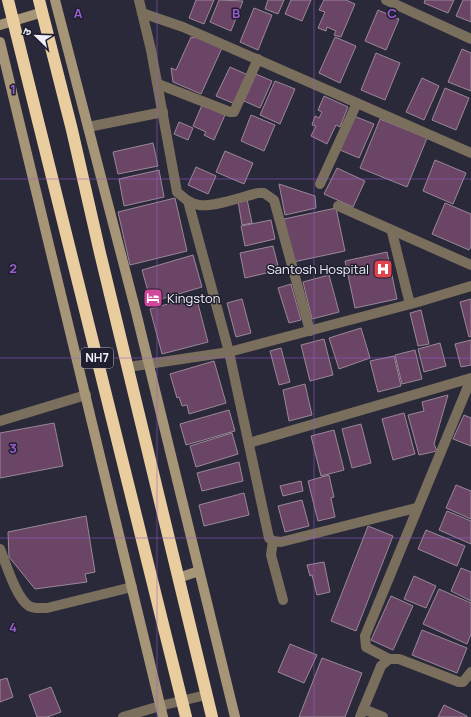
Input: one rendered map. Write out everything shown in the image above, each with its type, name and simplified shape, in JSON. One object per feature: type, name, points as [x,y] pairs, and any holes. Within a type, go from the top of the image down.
[{"type":"highway","name":"NH7","points":[[8,0],[186,717]]},
{"type":"highway","name":"NH7","points":[[40,0],[212,717]]},
{"type":"street","points":[[55,0],[148,364],[235,717]]},
{"type":"street","points":[[139,0],[158,84],[174,182],[178,192],[188,201],[198,205],[211,204],[258,193],[264,193],[274,200],[310,331]]},
{"type":"street","points":[[386,0],[471,39]]},
{"type":"street","points":[[0,26],[43,12]]},
{"type":"street","points":[[142,13],[183,27],[470,151]]},
{"type":"street","points":[[0,42],[163,717]]},
{"type":"street","points":[[158,84],[230,112],[234,112],[258,59]]},
{"type":"street","points":[[320,184],[357,103]]},
{"type":"street","points":[[88,127],[163,112]]},
{"type":"street","points":[[188,201],[229,352],[270,538],[273,541],[271,555],[283,600]]},
{"type":"street","points":[[338,206],[392,232],[471,266]]},
{"type":"street","points":[[392,232],[410,304]]},
{"type":"street","points":[[128,367],[229,352],[410,304],[471,286]]},
{"type":"street","points":[[250,443],[471,379]]},
{"type":"street","points":[[471,379],[416,508],[365,636],[366,647],[389,659],[399,659],[459,682],[463,682],[471,672]]},
{"type":"street","points":[[0,421],[86,395]]},
{"type":"street","points":[[273,541],[281,542],[416,508]]},
{"type":"street","points":[[0,549],[18,593],[26,604],[34,608],[47,608],[132,587]]},
{"type":"street","points":[[178,578],[198,571]]},
{"type":"street","points":[[383,717],[362,713],[381,666],[389,659]]},
{"type":"street","points":[[123,717],[206,695]]},
{"type":"building","points":[[196,0],[214,0],[204,24],[189,18]]},
{"type":"building","points":[[219,0],[243,1],[231,31],[210,22]]},
{"type":"building","points":[[268,0],[284,0],[278,14],[265,9]]},
{"type":"building","points":[[291,0],[311,0],[302,21],[285,14]]},
{"type":"building","points":[[324,0],[346,0],[355,4],[341,37],[334,35],[336,31],[327,27],[326,31],[318,28],[325,12],[319,10]]},
{"type":"building","points":[[425,0],[454,0],[448,13],[424,3]]},
{"type":"building","points":[[463,0],[471,0],[471,22],[456,16]]},
{"type":"building","points":[[254,8],[272,15],[258,50],[240,42]]},
{"type":"building","points":[[378,10],[399,19],[386,50],[365,41]]},
{"type":"building","points":[[195,36],[222,48],[201,94],[173,82],[171,68],[176,70],[191,37],[194,38]]},
{"type":"building","points":[[335,37],[356,46],[340,83],[319,73]]},
{"type":"building","points":[[462,49],[471,53],[471,91],[448,82]]},
{"type":"building","points":[[376,53],[400,63],[385,100],[361,90]]},
{"type":"building","points":[[230,67],[248,75],[235,104],[216,96]]},
{"type":"building","points":[[256,74],[272,81],[260,108],[244,101]]},
{"type":"building","points":[[422,78],[439,86],[424,120],[406,112]]},
{"type":"building","points":[[275,81],[295,89],[280,124],[260,115]]},
{"type":"building","points":[[445,88],[469,98],[456,130],[432,120]]},
{"type":"building","points":[[324,96],[348,107],[340,127],[336,125],[327,144],[311,136],[316,126],[312,125],[315,116],[319,118],[322,112],[318,110]]},
{"type":"building","points":[[202,105],[225,115],[214,140],[204,135],[206,132],[193,126]]},
{"type":"building","points":[[251,115],[275,125],[264,151],[241,141]]},
{"type":"building","points":[[354,116],[374,124],[359,158],[340,150]]},
{"type":"building","points":[[380,119],[427,138],[407,187],[360,168]]},
{"type":"building","points":[[179,122],[193,128],[188,140],[174,134]]},
{"type":"building","points":[[153,143],[158,166],[118,174],[113,152]]},
{"type":"building","points":[[225,151],[253,163],[244,184],[216,172]]},
{"type":"building","points":[[435,160],[466,173],[453,204],[423,191]]},
{"type":"building","points":[[196,167],[216,176],[208,194],[188,185]]},
{"type":"building","points":[[337,168],[365,181],[353,207],[324,194]]},
{"type":"building","points":[[159,170],[164,197],[124,206],[119,179]]},
{"type":"building","points":[[279,184],[315,196],[316,208],[285,215]]},
{"type":"building","points":[[175,198],[187,251],[130,265],[118,212]]},
{"type":"building","points":[[247,199],[252,223],[242,225],[238,201]]},
{"type":"building","points":[[445,203],[471,214],[471,246],[469,250],[432,234]]},
{"type":"building","points":[[336,208],[345,251],[293,262],[284,219]]},
{"type":"building","points":[[271,220],[275,239],[245,246],[241,226]]},
{"type":"building","points":[[273,246],[279,270],[245,278],[240,253]]},
{"type":"building","points":[[387,252],[397,299],[355,308],[345,261]]},
{"type":"building","points":[[193,255],[202,287],[151,302],[142,270]]},
{"type":"building","points":[[329,275],[339,312],[312,319],[303,282]]},
{"type":"building","points":[[291,284],[301,320],[289,323],[278,288]]},
{"type":"building","points":[[196,296],[208,342],[162,354],[150,309]]},
{"type":"building","points":[[242,299],[251,333],[236,337],[227,303]]},
{"type":"building","points":[[471,299],[471,336],[469,337],[460,302]]},
{"type":"building","points":[[421,310],[429,344],[418,346],[410,313]]},
{"type":"building","points":[[361,328],[370,358],[339,369],[329,338]]},
{"type":"building","points":[[324,339],[333,375],[310,381],[301,345]]},
{"type":"building","points":[[471,340],[471,365],[461,367],[455,344]]},
{"type":"building","points":[[440,343],[446,366],[424,372],[418,349]]},
{"type":"building","points":[[281,348],[290,382],[279,385],[270,351]]},
{"type":"building","points":[[415,350],[422,379],[402,384],[395,355]]},
{"type":"building","points":[[394,356],[401,386],[378,392],[370,361]]},
{"type":"building","points":[[214,361],[226,403],[189,414],[187,405],[182,406],[179,397],[177,398],[170,374]]},
{"type":"building","points":[[305,384],[312,415],[289,421],[283,390]]},
{"type":"building","points":[[448,395],[434,444],[437,451],[419,455],[408,415],[424,411],[422,402]]},
{"type":"building","points":[[229,410],[235,431],[186,445],[180,424]]},
{"type":"building","points":[[404,413],[415,454],[393,460],[382,419]]},
{"type":"building","points":[[464,415],[471,418],[471,446],[453,439]]},
{"type":"building","points":[[54,423],[63,466],[0,478],[0,433]]},
{"type":"building","points":[[361,424],[371,463],[352,468],[342,429]]},
{"type":"building","points":[[334,430],[344,470],[321,476],[311,436]]},
{"type":"building","points":[[232,433],[238,454],[196,467],[190,446]]},
{"type":"building","points":[[239,462],[243,481],[202,491],[197,473]]},
{"type":"building","points":[[329,475],[334,497],[331,498],[335,517],[318,521],[308,481]]},
{"type":"building","points":[[301,481],[303,491],[283,496],[280,486]]},
{"type":"building","points":[[456,485],[471,491],[471,519],[446,508]]},
{"type":"building","points":[[244,493],[249,515],[204,526],[199,505]]},
{"type":"building","points":[[302,500],[309,526],[285,532],[278,506]]},
{"type":"building","points":[[447,511],[471,521],[471,544],[439,530]]},
{"type":"building","points":[[86,516],[95,572],[85,574],[87,582],[35,589],[9,557],[8,532]]},
{"type":"building","points":[[368,526],[393,536],[356,631],[331,621]]},
{"type":"building","points":[[426,530],[465,546],[457,566],[418,549]]},
{"type":"building","points":[[324,562],[330,592],[317,595],[312,575],[310,576],[307,565]]},
{"type":"building","points":[[461,568],[471,572],[471,601],[451,591]]},
{"type":"building","points":[[414,576],[436,586],[426,608],[404,599]]},
{"type":"building","points":[[439,589],[471,603],[471,634],[467,644],[423,624]]},
{"type":"building","points":[[391,596],[413,606],[393,650],[371,640]]},
{"type":"building","points":[[422,630],[467,648],[457,673],[412,655]]},
{"type":"building","points":[[290,644],[317,655],[304,683],[278,672]]},
{"type":"building","points":[[322,658],[362,673],[345,717],[299,717]]},
{"type":"building","points":[[7,678],[13,697],[0,702],[0,680]]},
{"type":"building","points":[[51,687],[61,712],[47,717],[37,717],[29,695]]},
{"type":"building","points":[[444,705],[467,716],[467,717],[438,717]]},
{"type":"place","name":"Santosh Hospital","points":[[383,269]]},
{"type":"place","name":"Kingston","points":[[153,298]]}]
